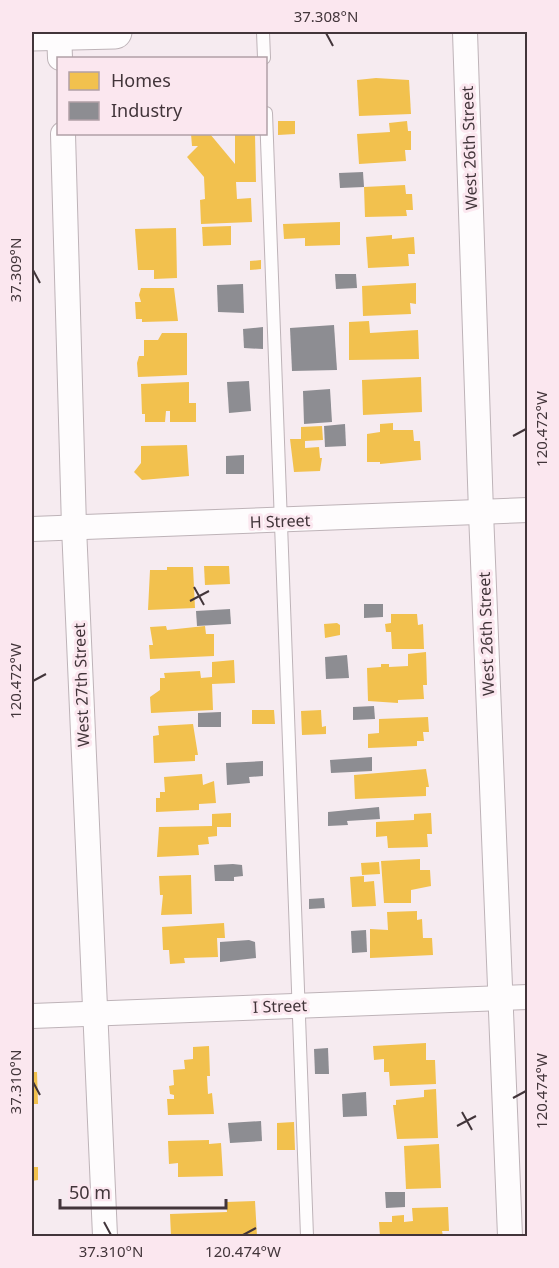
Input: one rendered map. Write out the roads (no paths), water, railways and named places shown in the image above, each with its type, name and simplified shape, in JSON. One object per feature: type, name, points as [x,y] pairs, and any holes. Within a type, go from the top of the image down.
[{"type":"main road","points":[[52,39],[115,32]]},
{"type":"street","name":"West 26th Street","points":[[465,32],[481,512],[510,1236]]},
{"type":"street","name":"West 27th Street","points":[[63,135],[93,1014],[105,1236]]},
{"type":"street","name":"H Street","points":[[32,529],[528,510]]},
{"type":"street","name":"I Street","points":[[32,1016],[528,997]]},
{"type":"lane","points":[[263,32],[264,57]]},
{"type":"lane","points":[[267,135],[279,521],[307,1236]]}]
